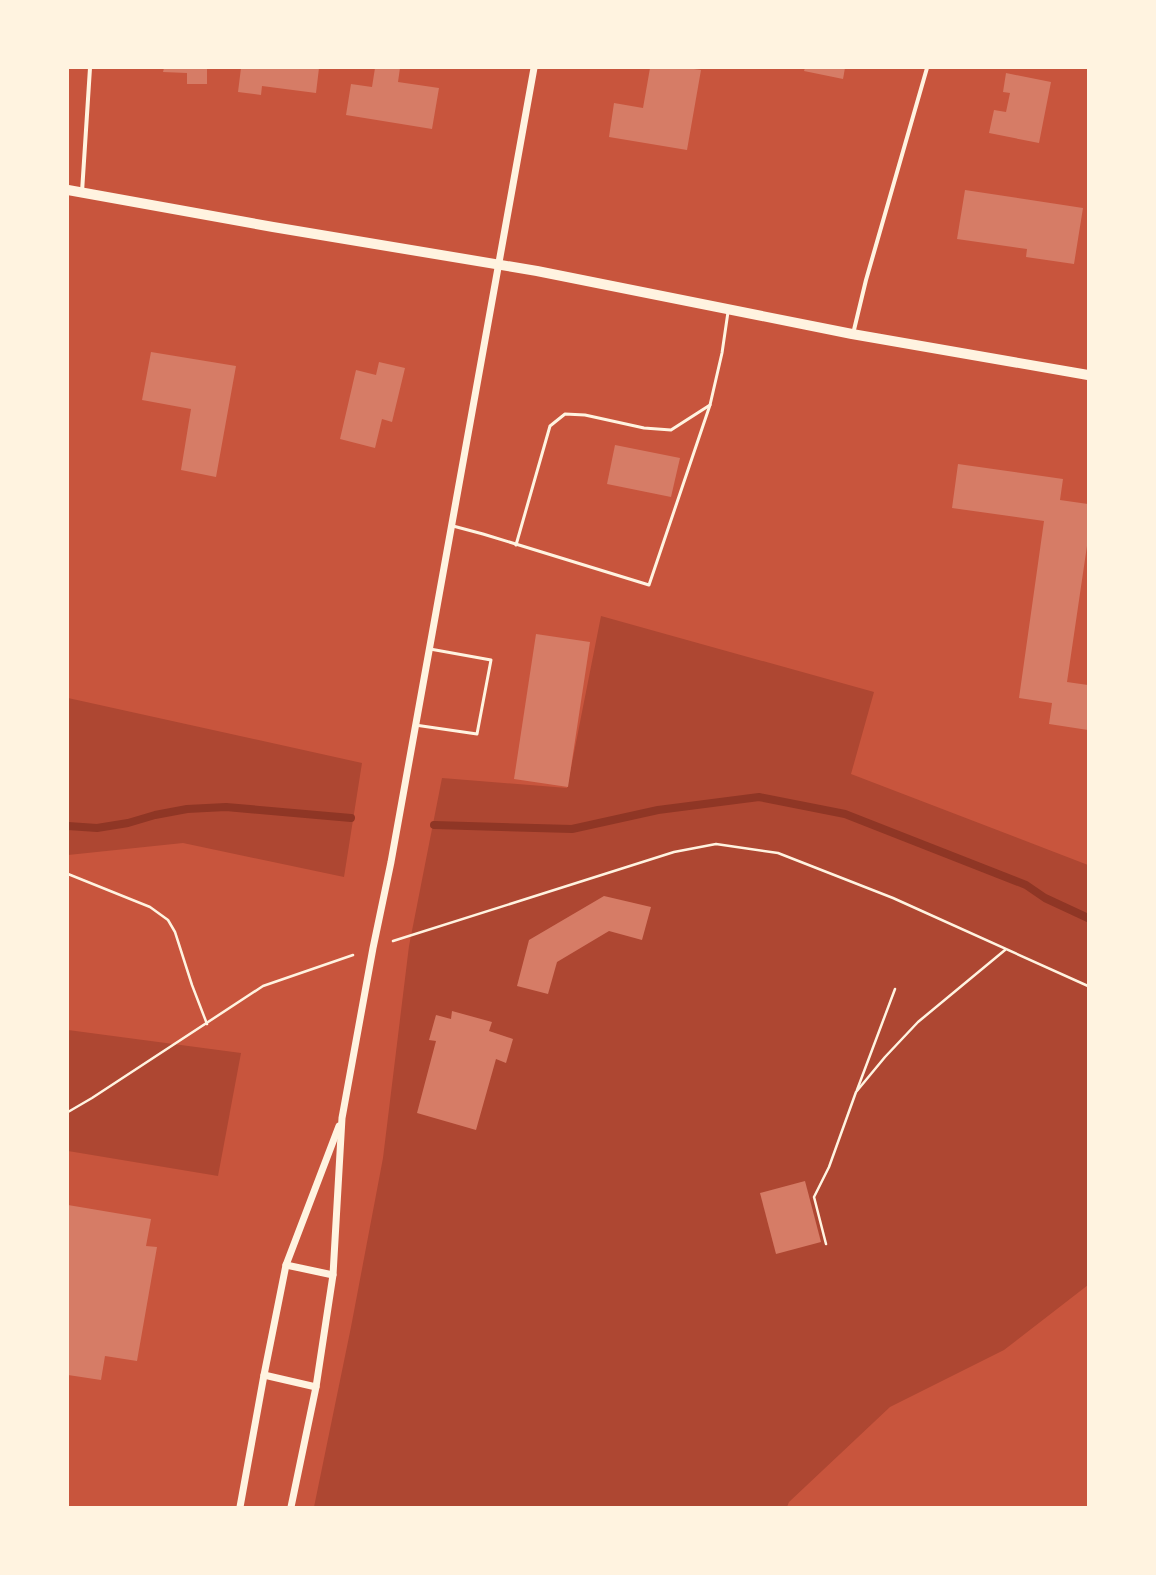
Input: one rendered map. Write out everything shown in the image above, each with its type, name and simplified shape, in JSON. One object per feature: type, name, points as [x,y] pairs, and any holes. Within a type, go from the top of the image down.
[{"type":"main road","points":[[68,190],[273,227],[498,264],[852,334],[1088,375]]},
{"type":"street","points":[[82,192],[90,68]]},
{"type":"street","points":[[291,1507],[316,1388],[332,1275],[342,1118],[429,649],[534,68]]},
{"type":"street","points":[[852,334],[927,68]]},
{"type":"street","points":[[240,1507],[286,1265],[342,1118]]},
{"type":"street","points":[[286,1265],[332,1275]]},
{"type":"street","points":[[264,1375],[316,1388]]},
{"type":"lane","points":[[451,526],[483,534],[649,585],[710,405],[722,353],[729,310]]},
{"type":"lane","points":[[516,545],[550,426],[564,414],[585,415],[644,428],[671,430],[710,405]]},
{"type":"lane","points":[[415,725],[477,734],[491,660],[429,649]]},
{"type":"path","points":[[404,937],[674,852],[716,844],[778,853],[893,898],[1005,950],[1088,986]]},
{"type":"path","points":[[68,874],[150,907],[168,920],[175,932],[192,985],[207,1024]]},
{"type":"path","points":[[856,1092],[885,1057],[918,1022],[1005,950]]},
{"type":"path","points":[[68,1112],[207,1024],[263,986],[336,962]]},
{"type":"path","points":[[826,1244],[814,1197],[829,1167],[895,989]]},
{"type":"shaded area","points":[[601,616],[874,692],[851,774],[1088,865],[1088,1285],[1004,1350],[890,1407],[789,1502],[787,1507],[314,1507],[351,1327],[383,1158],[409,946],[442,778],[567,788]]},
{"type":"shaded area","points":[[68,698],[362,763],[344,877],[183,843],[68,855]]},
{"type":"shaded area","points":[[68,1030],[241,1053],[218,1176],[68,1151]]},
{"type":"building","points":[[164,68],[207,68],[207,84],[187,84],[187,73],[163,72]]},
{"type":"building","points":[[241,68],[319,68],[316,93],[262,86],[261,95],[238,92]]},
{"type":"building","points":[[375,68],[400,68],[398,82],[439,88],[432,129],[346,115],[351,84],[372,87]]},
{"type":"building","points":[[650,68],[687,68],[701,70],[687,150],[609,137],[614,103],[643,108]]},
{"type":"building","points":[[805,68],[845,68],[843,79],[804,71]]},
{"type":"building","points":[[1006,73],[1051,82],[1039,143],[989,133],[994,110],[1006,112],[1010,93],[1003,92]]},
{"type":"building","points":[[965,190],[1083,208],[1074,264],[1026,257],[1027,249],[957,239]]},
{"type":"building","points":[[151,352],[236,366],[216,477],[181,470],[191,409],[142,400]]},
{"type":"building","points":[[379,362],[405,368],[392,422],[382,419],[375,448],[340,439],[356,370],[376,375]]},
{"type":"building","points":[[615,445],[680,458],[671,497],[607,484]]},
{"type":"building","points":[[958,464],[1063,479],[1060,500],[1088,504],[1088,539],[1067,682],[1088,685],[1088,730],[1049,724],[1052,703],[1019,698],[1044,521],[952,508]]},
{"type":"building","points":[[536,634],[590,642],[568,787],[514,779]]},
{"type":"building","points":[[604,896],[651,907],[642,940],[609,931],[557,962],[548,994],[517,986],[529,940]]},
{"type":"building","points":[[452,1011],[492,1022],[489,1031],[513,1039],[506,1063],[496,1059],[476,1130],[417,1113],[436,1041],[429,1040],[436,1015],[451,1019]]},
{"type":"building","points":[[805,1181],[821,1242],[776,1254],[760,1193]]},
{"type":"building","points":[[68,1205],[151,1219],[146,1246],[157,1247],[137,1361],[105,1356],[101,1380],[68,1375]]},
{"type":"waterway","points":[[434,825],[572,829],[658,810],[759,797],[845,814],[1026,885],[1045,898],[1088,918]]},
{"type":"waterway","points":[[68,826],[97,828],[128,823],[155,815],[187,809],[226,807],[351,818]]}]
